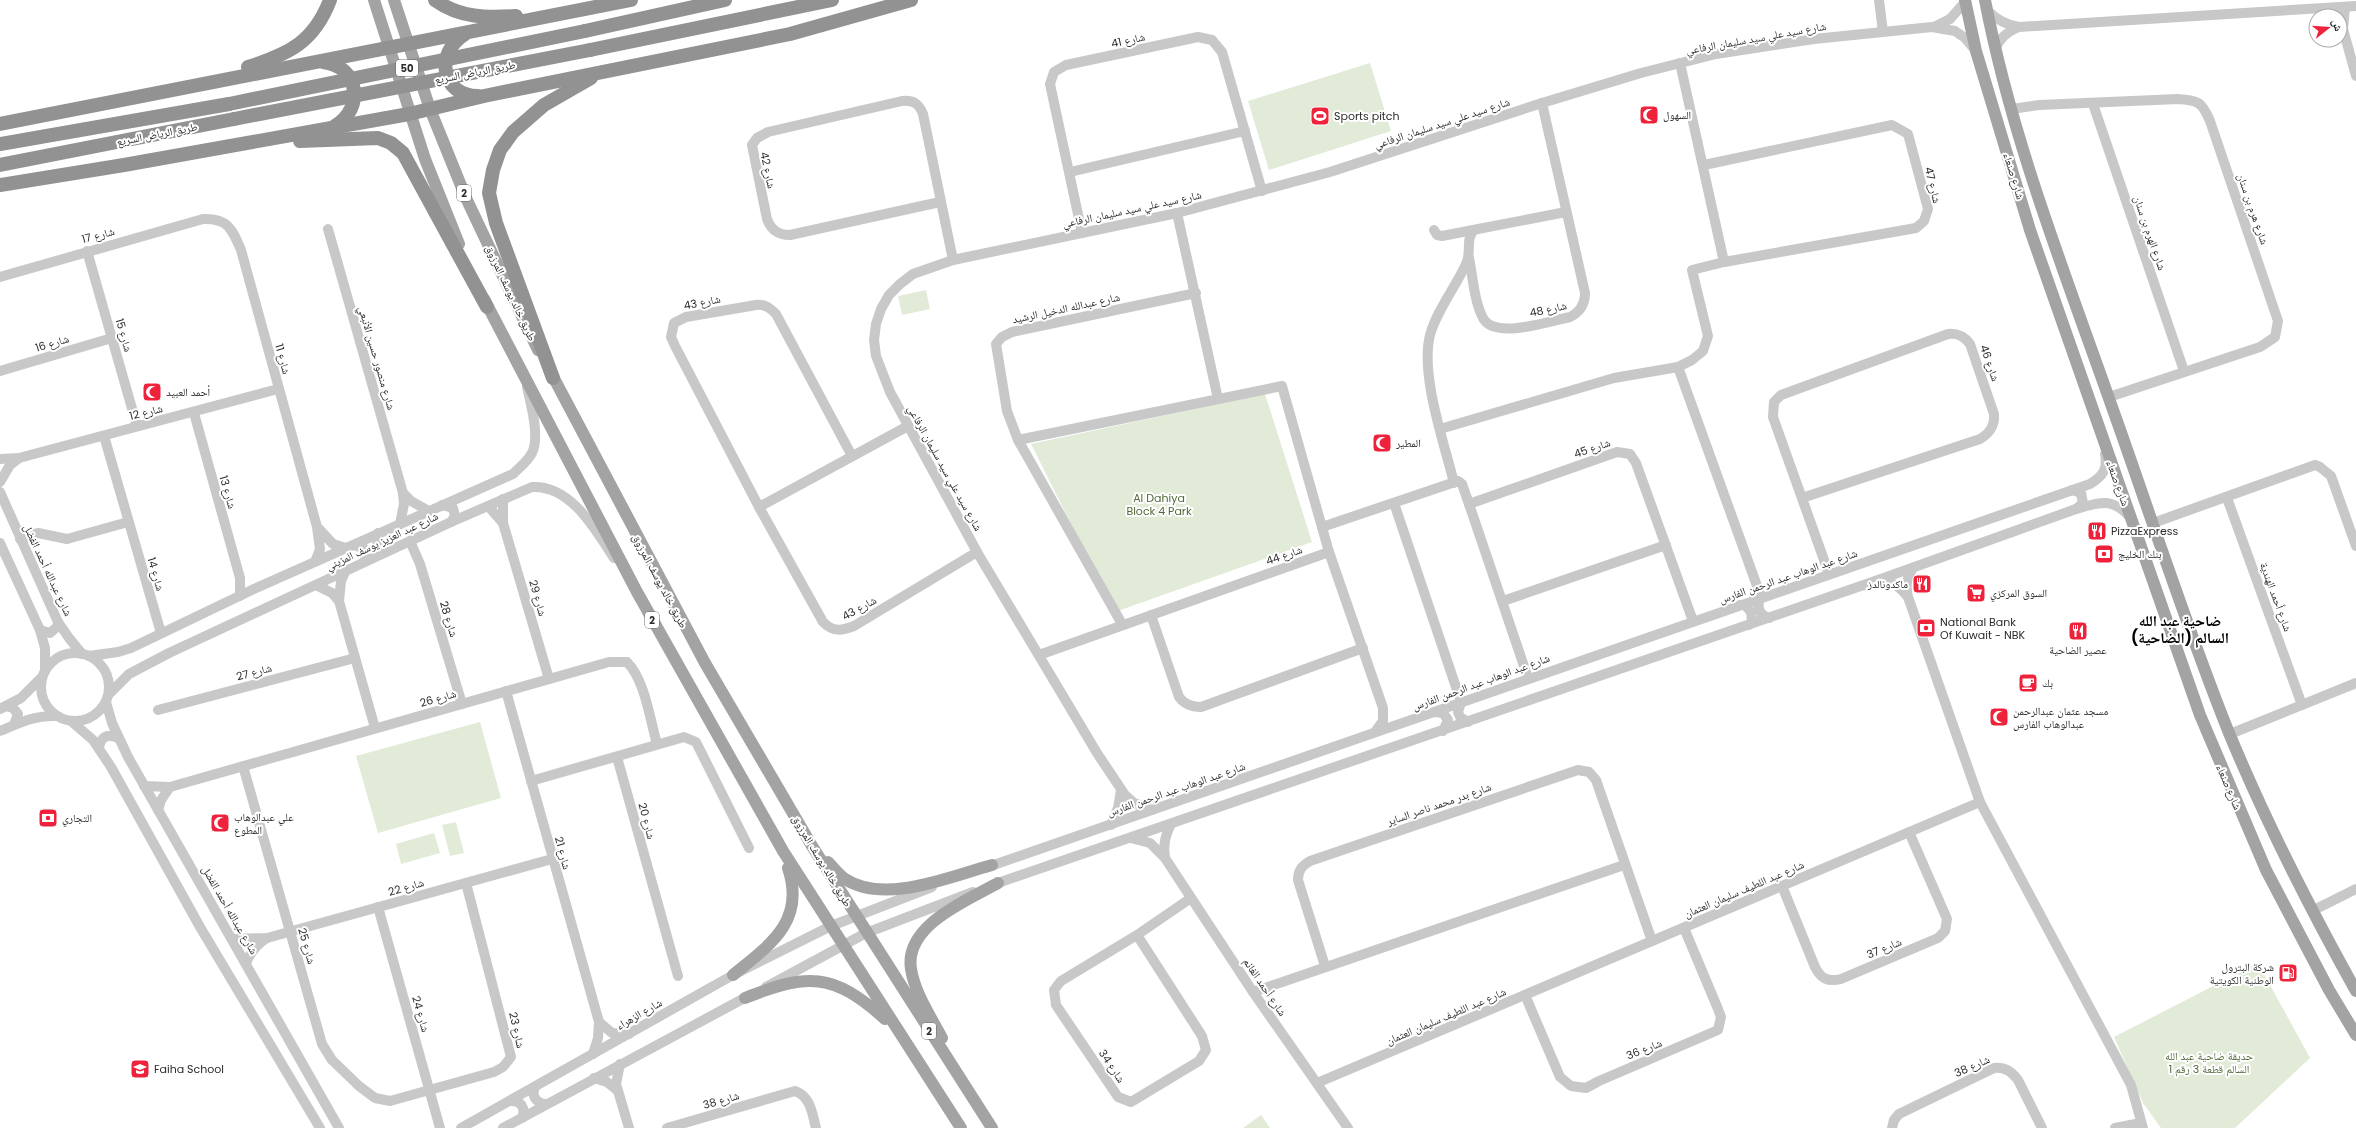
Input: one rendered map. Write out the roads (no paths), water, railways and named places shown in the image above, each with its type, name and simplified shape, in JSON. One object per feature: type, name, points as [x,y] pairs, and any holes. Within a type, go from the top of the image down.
[{"type":"highway","points":[[200,83],[273,59],[297,47],[323,18],[330,0]]},
{"type":"highway","points":[[435,0],[448,10],[472,16],[497,17],[573,13]]},
{"type":"highway","points":[[0,124],[200,83],[319,62],[573,13],[631,0]]},
{"type":"highway","name":"طريق الرياض السريع","points":[[0,144],[229,104],[584,31],[725,0]]},
{"type":"highway","name":"طريق الرياض السريع","points":[[0,165],[590,50],[832,0]]},
{"type":"highway","points":[[0,185],[246,144],[409,114],[484,96],[790,34],[911,0]]},
{"type":"highway","points":[[467,33],[455,40],[447,52],[445,66],[449,80],[458,90],[470,96],[484,96]]},
{"type":"highway","points":[[319,62],[331,63],[342,69],[350,77],[354,88],[354,100],[351,112],[343,121],[333,127]]},
{"type":"highway","points":[[553,378],[496,223],[489,193],[493,170],[500,150],[513,132],[544,105],[604,71]]},
{"type":"highway","points":[[246,144],[359,137],[378,138],[391,143],[403,153],[411,166],[487,307]]},
{"type":"main road","name":"2","points":[[374,0],[409,114],[425,160],[460,248],[487,307],[637,592],[783,851],[895,1028],[961,1128]]},
{"type":"main road","name":"طريق خالد يوسف المرزوق","points":[[394,0],[430,109],[466,198],[529,334],[705,663],[812,846],[855,916],[992,1128]]},
{"type":"main road","name":"شارع صنعاء","points":[[1966,0],[1976,51],[2030,230],[2176,651],[2200,715],[2254,846],[2329,990],[2356,1035]]},
{"type":"main road","name":"شارع صنعاء","points":[[1986,5],[1995,49],[2012,110],[2066,278],[2194,643],[2266,819],[2312,911],[2356,991]]},
{"type":"main road","points":[[2050,285],[2060,287],[2066,278]]},
{"type":"main road","points":[[2058,312],[2060,304],[2064,301],[2068,300],[2075,304]]},
{"type":"main road","points":[[2165,618],[2176,624],[2183,618],[2184,614]]},
{"type":"main road","points":[[2176,651],[2181,641],[2194,643]]},
{"type":"main road","points":[[812,846],[845,880],[872,889],[897,890],[992,865]]},
{"type":"main road","points":[[733,975],[760,953],[783,929],[792,913],[793,882],[783,851]]},
{"type":"main road","points":[[984,1117],[921,998],[911,969],[913,948],[922,933],[937,917],[998,883]]},
{"type":"main road","points":[[745,998],[778,985],[806,980],[838,986],[866,1002],[895,1028]]},
{"type":"street","points":[[1879,0],[1883,32]]},
{"type":"street","name":"شارع سيد علي سيد سليمان الرفاعي","points":[[1152,810],[1134,803],[1121,790],[977,552],[890,392],[876,356],[874,340],[876,324],[881,309],[889,295],[900,284],[913,274],[953,260],[1177,213],[1330,172],[1542,103],[1716,54],[1814,39],[1932,27],[1950,19],[1966,0]]},
{"type":"street","points":[[2276,0],[2276,11]]},
{"type":"street","points":[[1986,5],[2002,22],[2019,27]]},
{"type":"street","points":[[2345,6],[2343,29],[2356,76]]},
{"type":"street","points":[[1995,49],[2000,39],[2009,31],[2019,27],[2356,6]]},
{"type":"street","name":"شارع سيد علي سيد سليمان الرفاعي","points":[[1932,27],[1954,32],[1965,38],[1976,51]]},
{"type":"street","name":"شارع 41","points":[[1082,233],[1050,84],[1054,72],[1066,65],[1206,37],[1212,40],[1222,52],[1262,191]]},
{"type":"street","points":[[1680,63],[1704,165],[1724,262]]},
{"type":"street","name":"شارع هرم بن سنان","points":[[2012,110],[2039,105],[2093,104],[2178,99],[2198,102],[2204,108],[2212,128],[2278,322],[2278,330],[2275,337],[2260,347],[2109,397]]},
{"type":"street","name":"شارع 42","points":[[940,202],[790,235],[779,234],[770,226],[766,219],[752,145],[757,138],[768,132],[902,101],[913,102],[921,108],[923,114],[953,260]]},
{"type":"street","name":"شارع 48","points":[[1474,230],[1469,238],[1469,258],[1483,318],[1492,326],[1507,330],[1570,318],[1580,310],[1585,298],[1542,103]]},
{"type":"street","name":"شارع الهرم بن سنان","points":[[2093,104],[2184,371]]},
{"type":"street","name":"شارع 47","points":[[1678,367],[1692,360],[1703,351],[1708,336],[1692,270],[1724,262],[1916,228],[1924,221],[1928,209],[1908,134],[1892,125],[1704,165]]},
{"type":"street","points":[[1070,172],[1245,131]]},
{"type":"street","points":[[1434,230],[1439,236],[1566,212]]},
{"type":"street","points":[[1177,213],[1196,293],[1218,399]]},
{"type":"street","name":"شارع 17","points":[[0,276],[203,219]]},
{"type":"street","name":"شارع 11","points":[[203,219],[222,220],[234,234],[241,250],[317,527],[320,549],[316,562]]},
{"type":"street","name":"شارع منصور حسين الأنبعي","points":[[328,229],[402,493],[404,504],[400,524]]},
{"type":"street","name":"شارع 15","points":[[87,251],[137,426]]},
{"type":"street","name":"شارع 48","points":[[1454,483],[1440,429],[1429,374],[1427,355],[1430,336],[1436,321],[1469,258]]},
{"type":"street","name":"شارع عبدالله الدخيل الرشيد","points":[[1122,624],[1018,440],[1007,411],[995,351],[998,340],[1012,332],[1196,293]]},
{"type":"street","name":"شارع 43","points":[[852,456],[776,314],[766,305],[756,304],[678,320],[671,330],[675,346],[759,507],[823,622],[829,628],[837,630],[854,626],[977,552]]},
{"type":"street","name":"شارع 46","points":[[1802,498],[1980,439],[1990,431],[1994,426],[1994,414],[1970,344],[1965,338],[1958,334],[1948,334],[1777,398],[1773,408],[1773,417],[1829,574]]},
{"type":"street","name":"شارع 16","points":[[0,371],[112,338]]},
{"type":"street","points":[[1440,429],[1614,378],[1678,367],[1761,597],[1758,606],[1759,610],[1765,617],[1769,618]]},
{"type":"street","name":"شارع عبد العزيز يوسف المزيني","points":[[86,655],[118,652],[378,533],[513,474],[526,462],[532,452],[535,442],[532,411],[526,381]]},
{"type":"street","points":[[1018,440],[1282,386],[1329,552],[1384,708],[1384,721],[1375,732]]},
{"type":"street","name":"شارع 12","points":[[0,459],[19,458],[137,426],[194,413],[278,389]]},
{"type":"street","name":"شارع 13","points":[[194,413],[240,578],[240,596]]},
{"type":"street","points":[[759,507],[908,426]]},
{"type":"street","name":"شارع 14","points":[[104,436],[161,633]]},
{"type":"street","name":"شارع عبد الوهاب عبد الرحمن الفارس","points":[[831,926],[992,865],[1111,825],[1528,678],[2090,484],[2100,477],[2105,470],[2107,463],[2102,438]]},
{"type":"street","name":"شارع 45","points":[[1469,504],[1618,452],[1625,452],[1634,458],[1693,621]]},
{"type":"street","points":[[0,482],[10,465],[19,458]]},
{"type":"street","points":[[2153,523],[2227,498],[2310,466],[2320,467],[2331,476],[2356,546]]},
{"type":"street","points":[[1322,527],[1458,481],[1462,484],[1528,678]]},
{"type":"street","name":"شارع عبد العزيز يوسف المزيني","points":[[107,698],[120,681],[139,668],[346,570],[532,487],[545,486],[558,491],[573,502],[637,592]]},
{"type":"street","points":[[2072,490],[2081,494],[2083,498],[2080,507],[2076,509]]},
{"type":"street","name":"شارع عبدالله أحمد الفضل","points":[[0,492],[58,622],[68,638],[86,655]]},
{"type":"street","points":[[402,493],[410,501],[429,511]]},
{"type":"street","name":"شارع أحمد الهندية","points":[[2227,498],[2302,705]]},
{"type":"street","name":"شارع 29","points":[[503,499],[503,523],[549,679]]},
{"type":"street","points":[[503,1128],[843,944],[866,933],[998,883],[1749,625],[2076,509],[2096,503],[2109,502],[2117,504],[2131,519]]},
{"type":"street","points":[[1394,503],[1461,702],[1458,712],[1463,720],[1468,722]]},
{"type":"street","points":[[442,505],[453,508],[455,516],[451,522]]},
{"type":"street","name":"شارع 29","points":[[488,506],[503,523]]},
{"type":"street","points":[[20,539],[38,533],[67,539],[128,522]]},
{"type":"street","name":"شارع 11","points":[[317,527],[333,544],[350,546]]},
{"type":"street","points":[[378,533],[377,545],[387,552]]},
{"type":"street","name":"شارع 28","points":[[410,541],[420,564],[462,704]]},
{"type":"street","points":[[0,543],[5,563],[40,630],[45,648],[42,696],[47,707],[56,716]]},
{"type":"street","points":[[1503,601],[1666,545]]},
{"type":"street","points":[[350,546],[365,549],[365,562]]},
{"type":"street","name":"شارع 44","points":[[1039,655],[1122,624],[1329,552]]},
{"type":"street","points":[[1913,568],[1908,576],[1906,587],[1908,597],[1980,802],[2131,1085],[2142,1125],[2115,1128]]},
{"type":"street","points":[[346,570],[341,581],[339,601],[375,728]]},
{"type":"street","points":[[240,578],[254,589]]},
{"type":"street","points":[[1881,579],[1892,582],[1901,588],[1908,597]]},
{"type":"street","points":[[316,585],[332,593],[339,601]]},
{"type":"street","points":[[1740,605],[1745,605],[1751,612],[1752,621],[1749,625]]},
{"type":"street","points":[[1151,615],[1179,697],[1186,704],[1195,707],[1201,707],[1363,648]]},
{"type":"street","points":[[40,630],[50,633],[54,631],[58,622]]},
{"type":"street","points":[[3,708],[21,698],[58,657],[66,654],[86,655],[98,662],[105,671],[109,682],[107,698],[98,712],[88,719],[71,721]]},
{"type":"street","name":"شارع 27","points":[[158,710],[355,658]]},
{"type":"street","name":"شارع 26","points":[[144,786],[170,787],[609,662],[627,662],[639,678],[657,744]]},
{"type":"street","points":[[2230,734],[2356,683]]},
{"type":"street","name":"شارع 21","points":[[506,691],[599,1022],[598,1038],[593,1054]]},
{"type":"street","name":"شارع عبدالله أحمد الفضل","points":[[107,698],[118,738],[337,1127]]},
{"type":"street","points":[[3,708],[16,711],[18,719],[14,725]]},
{"type":"street","points":[[1384,708],[1392,717],[1404,722]]},
{"type":"street","points":[[1435,712],[1443,713],[1448,720],[1446,728],[1443,731]]},
{"type":"street","points":[[0,731],[43,715],[56,716],[71,721],[93,740],[320,1128]]},
{"type":"street","points":[[99,748],[100,742],[105,737],[112,735],[118,738]]},
{"type":"street","points":[[531,781],[684,737],[696,742],[749,848]]},
{"type":"street","name":"شارع 20","points":[[617,757],[678,976]]},
{"type":"street","name":"شارع 25","points":[[243,766],[322,1044],[332,1060],[359,1086],[375,1098],[390,1101]]},
{"type":"street","name":"شارع بدر محمد ناصر الساير","points":[[1325,966],[1298,875],[1303,865],[1310,860],[1578,770],[1585,770],[1596,780],[1624,865],[1652,941]]},
{"type":"street","points":[[158,810],[161,800],[170,787]]},
{"type":"street","points":[[1111,825],[1118,808],[1121,790]]},
{"type":"street","name":"شارع عبد اللطيف سليمان العثمان","points":[[1317,1083],[1980,802]]},
{"type":"street","points":[[1164,858],[1163,846],[1166,834],[1171,824]]},
{"type":"street","name":"شارع 37","points":[[1782,886],[1818,973],[1827,980],[1841,979],[1931,941],[1945,931],[1947,918],[1909,832]]},
{"type":"street","name":"شارع أحمد الغانم","points":[[1131,838],[1150,843],[1164,858],[1253,992],[1348,1128]]},
{"type":"street","points":[[1062,842],[1060,850],[1068,859]]},
{"type":"street","points":[[1044,848],[1051,857],[1049,865]]},
{"type":"street","name":"شارع 22","points":[[232,939],[267,938],[552,859]]},
{"type":"street","points":[[1253,992],[1325,966],[1624,865]]},
{"type":"street","name":"شارع 23","points":[[390,1101],[494,1072],[503,1067],[511,1057],[466,883]]},
{"type":"street","points":[[2312,911],[2356,889]]},
{"type":"street","name":"شارع 34","points":[[1137,935],[1202,1036],[1206,1050],[1199,1062],[1144,1096],[1131,1102],[1118,1097],[1056,1005],[1054,990],[1061,981],[1137,935],[1191,898]]},
{"type":"street","name":"شارع 24","points":[[378,907],[440,1128]]},
{"type":"street","name":"شارع الزهراء","points":[[461,1128],[733,975],[831,926]]},
{"type":"street","name":"شارع 36","points":[[1525,995],[1560,1077],[1571,1086],[1586,1088],[1599,1081],[1713,1034],[1718,1030],[1721,1018],[1718,1009],[1684,928]]},
{"type":"street","name":"شارع 22","points":[[246,963],[250,954],[258,944],[267,938]]},
{"type":"street","points":[[599,1022],[612,1033],[629,1034]]},
{"type":"street","points":[[264,1034],[274,1033],[279,1023]]},
{"type":"street","points":[[279,1059],[279,1055],[285,1048],[293,1048]]},
{"type":"street","points":[[620,1064],[616,1077],[618,1091],[629,1128]]},
{"type":"street","name":"شارع 38","points":[[1892,1128],[1894,1120],[1899,1114],[1994,1068],[2001,1068],[2013,1073],[2018,1080],[2042,1128]]},
{"type":"street","points":[[594,1078],[607,1082],[618,1091]]},
{"type":"street","points":[[536,1086],[534,1090],[535,1099],[546,1104]]},
{"type":"street","name":"شارع 38","points":[[667,1128],[795,1091],[805,1097],[809,1102],[816,1128]]},
{"type":"street","points":[[510,1101],[519,1102],[522,1105],[524,1114],[522,1118]]},
{"type":"place","name":"السهول","points":[[1649,115]]},
{"type":"place","name":"Sports pitch","points":[[1320,116]]},
{"type":"place","name":"أحمد العبيد","points":[[152,392]]},
{"type":"place","name":"المطير","points":[[1382,443]]},
{"type":"place","name":"PizzaExpress","points":[[2097,531]]},
{"type":"place","name":"بنك الخليج","points":[[2104,554]]},
{"type":"place","name":"ماكدونالدز","points":[[1922,584]]},
{"type":"place","name":"السوق المركزي","points":[[1976,593]]},
{"type":"place","name":"National Bank Of Kuwait - NBK","points":[[1926,628]]},
{"type":"place","name":"عصير الضاحية","points":[[2078,631]]},
{"type":"place","name":"بك","points":[[2028,683]]},
{"type":"place","name":"مسجد عثمان عبدالرحمن عبدالوهاب الفارس","points":[[1999,717]]},
{"type":"place","name":"التجاري","points":[[48,818]]},
{"type":"place","name":"علي عبدالوهاب المطوع","points":[[220,823]]},
{"type":"place","name":"شركة البترول الوطنية الكويتية","points":[[2288,973]]},
{"type":"place","name":"Faiha School","points":[[140,1069]]},
{"type":"district","name":"ضاحية عبد الله السالم (الضاحية)","points":[[2180,630]]},
{"type":"park label","name":"Al Dahiya Block 4 Park","points":[[1159,504]]},
{"type":"park label","name":"حديقة ضاحية عبد الله السالم قطعة 3 رقم 1","points":[[2209,1062]]}]
